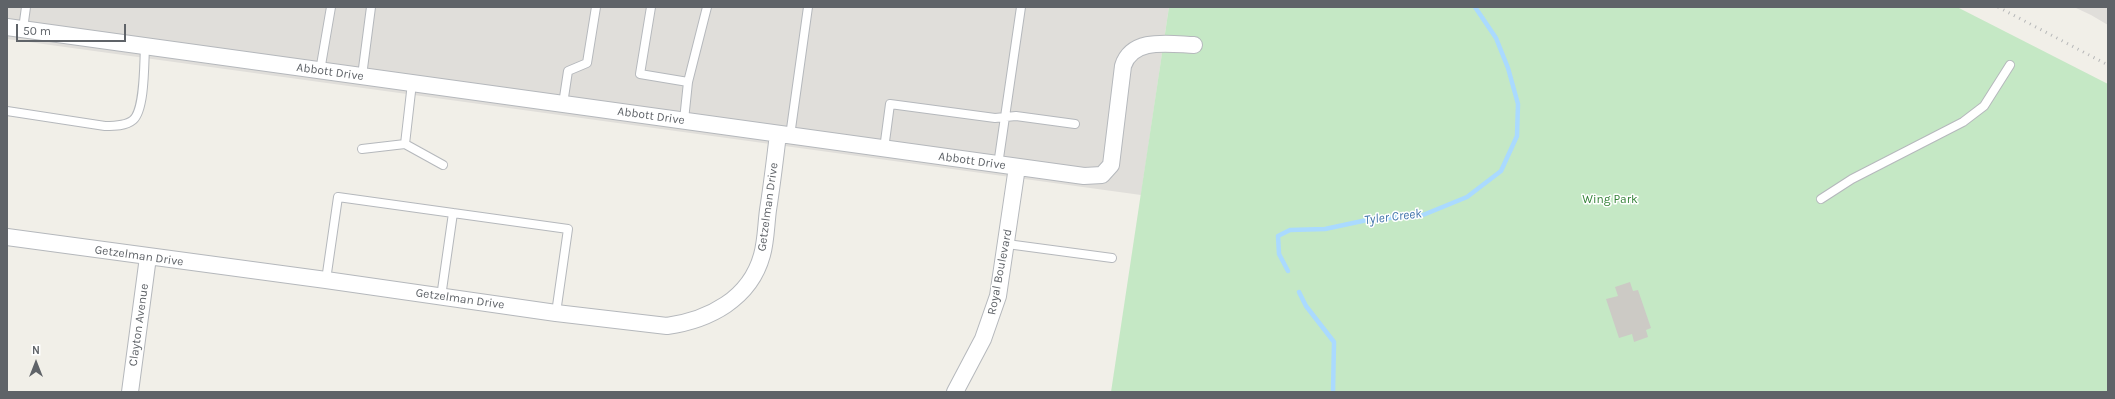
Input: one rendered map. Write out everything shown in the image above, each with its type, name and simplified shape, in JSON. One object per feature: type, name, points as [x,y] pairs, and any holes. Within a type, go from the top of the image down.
[{"type":"street","name":"Abbott Drive","points":[[7,27],[1084,176],[1096,176],[1106,173],[1112,159],[1122,66],[1127,56],[1136,48],[1145,45],[1194,45]]},
{"type":"street","name":"Getzelman Drive","points":[[7,237],[556,313],[667,326],[685,324],[703,318],[729,304],[750,280],[762,256],[784,135]]},
{"type":"street","name":"Royal Boulevard","points":[[955,392],[972,362],[992,317],[998,296],[1007,244],[1017,167]]},
{"type":"street","name":"Clayton Avenue","points":[[130,392],[148,257]]},
{"type":"lane","points":[[23,29],[26,7]]},
{"type":"lane","points":[[320,71],[331,7]]},
{"type":"lane","points":[[362,76],[371,7]]},
{"type":"lane","points":[[563,104],[568,71],[586,63],[596,7]]},
{"type":"lane","points":[[651,7],[640,74],[688,82]]},
{"type":"lane","points":[[684,120],[688,82],[707,7]]},
{"type":"lane","points":[[784,135],[808,7]]},
{"type":"lane","points":[[998,165],[1021,7]]},
{"type":"lane","points":[[7,112],[106,126],[118,126],[133,120],[140,109],[146,47]]},
{"type":"lane","points":[[1821,199],[1852,179],[1963,122],[1984,106],[2010,65]]},
{"type":"lane","points":[[405,144],[412,83]]},
{"type":"lane","points":[[884,149],[890,104],[994,118],[1016,116],[1075,124]]},
{"type":"lane","points":[[362,149],[405,144],[443,165]]},
{"type":"lane","points":[[326,280],[338,198],[568,229],[556,313]]},
{"type":"lane","points":[[441,296],[454,213]]},
{"type":"lane","points":[[1007,244],[1112,258]]},
{"type":"shaded area","points":[[7,7],[1169,7],[1141,195],[7,39]]},
{"type":"shaded area","points":[[2074,7],[2108,7],[2108,25],[2091,15]]},
{"type":"green space","name":"Wing Park","points":[[1169,7],[1957,7],[2108,84],[2108,392],[1111,392]]},
{"type":"building","points":[[1630,282],[1633,291],[1638,290],[1651,328],[1646,330],[1648,337],[1634,342],[1632,334],[1619,338],[1606,299],[1618,296],[1615,287]]},
{"type":"waterway","name":"Tyler Creek","points":[[1288,271],[1279,254],[1278,236],[1290,230],[1325,229],[1367,220],[1423,215],[1467,197],[1501,171],[1517,136],[1518,104],[1508,68],[1496,38],[1475,7]]},
{"type":"waterway","name":"Tyler Creek","points":[[1299,292],[1306,306],[1334,342],[1333,392]]},
{"type":"railway","points":[[1998,7],[2108,65]]}]
